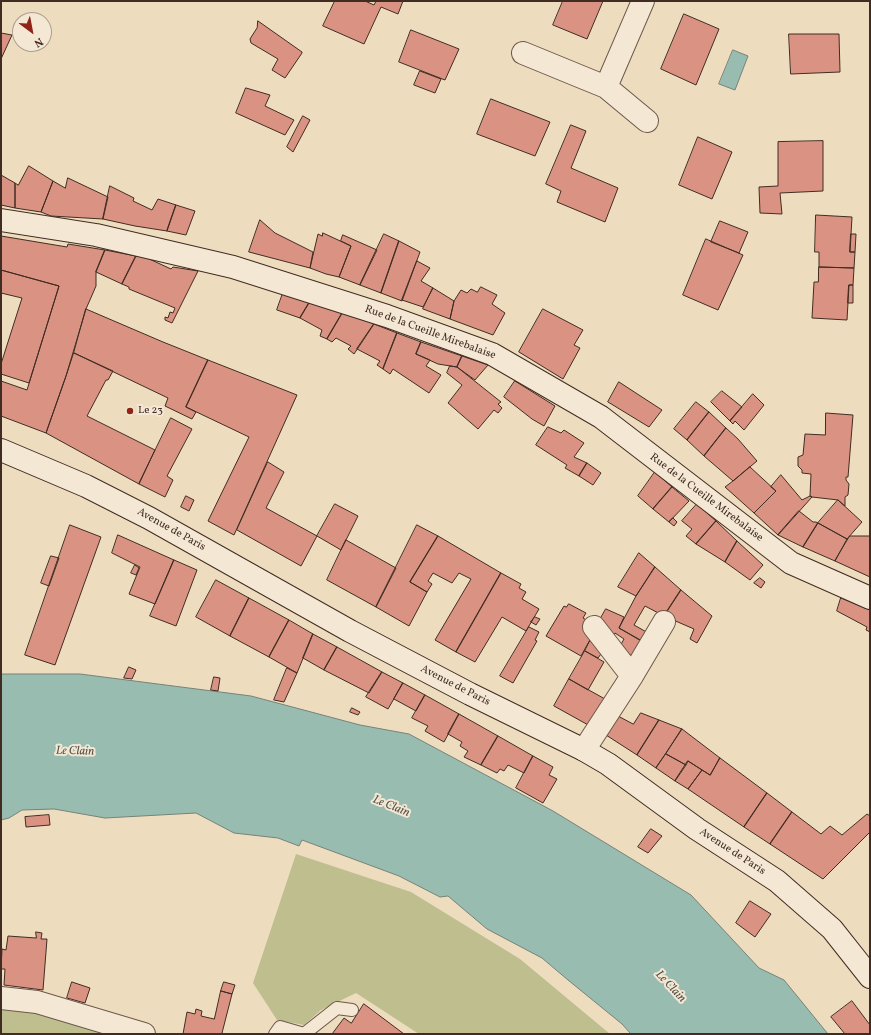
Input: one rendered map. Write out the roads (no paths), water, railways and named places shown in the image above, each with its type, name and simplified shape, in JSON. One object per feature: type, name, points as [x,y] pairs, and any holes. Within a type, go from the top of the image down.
[{"type":"street","points":[[606,88],[643,1]]},
{"type":"street","points":[[523,53],[606,88],[647,121]]},
{"type":"street","name":"Rue de la Cueille Mirebalaise","points":[[1,220],[96,235],[233,267],[387,316],[492,354],[600,417],[791,563],[870,598]]},
{"type":"street","name":"Avenue de Paris","points":[[1,450],[86,486],[149,518],[350,631],[470,694],[584,750],[608,764],[697,829],[777,881],[832,929],[870,977]]},
{"type":"street","points":[[584,750],[632,676],[664,622]]},
{"type":"street","points":[[594,627],[632,676]]},
{"type":"street","points":[[1,998],[37,1002],[144,1034]]},
{"type":"lane","points":[[275,1034],[280,1027],[304,1034],[337,1008],[352,1010]]},
{"type":"water","points":[[733,50],[748,56],[735,90],[719,84]]},
{"type":"water","name":"Le Clain","points":[[1,674],[80,674],[251,696],[360,725],[409,734],[553,811],[691,895],[759,968],[784,980],[828,1034],[631,1034],[622,1024],[542,958],[487,929],[448,896],[440,897],[399,876],[302,840],[299,846],[278,838],[234,833],[196,813],[105,818],[54,809],[22,810],[9,818],[1,820]]},
{"type":"place","name":"Le 23","points":[[130,411]]}]
